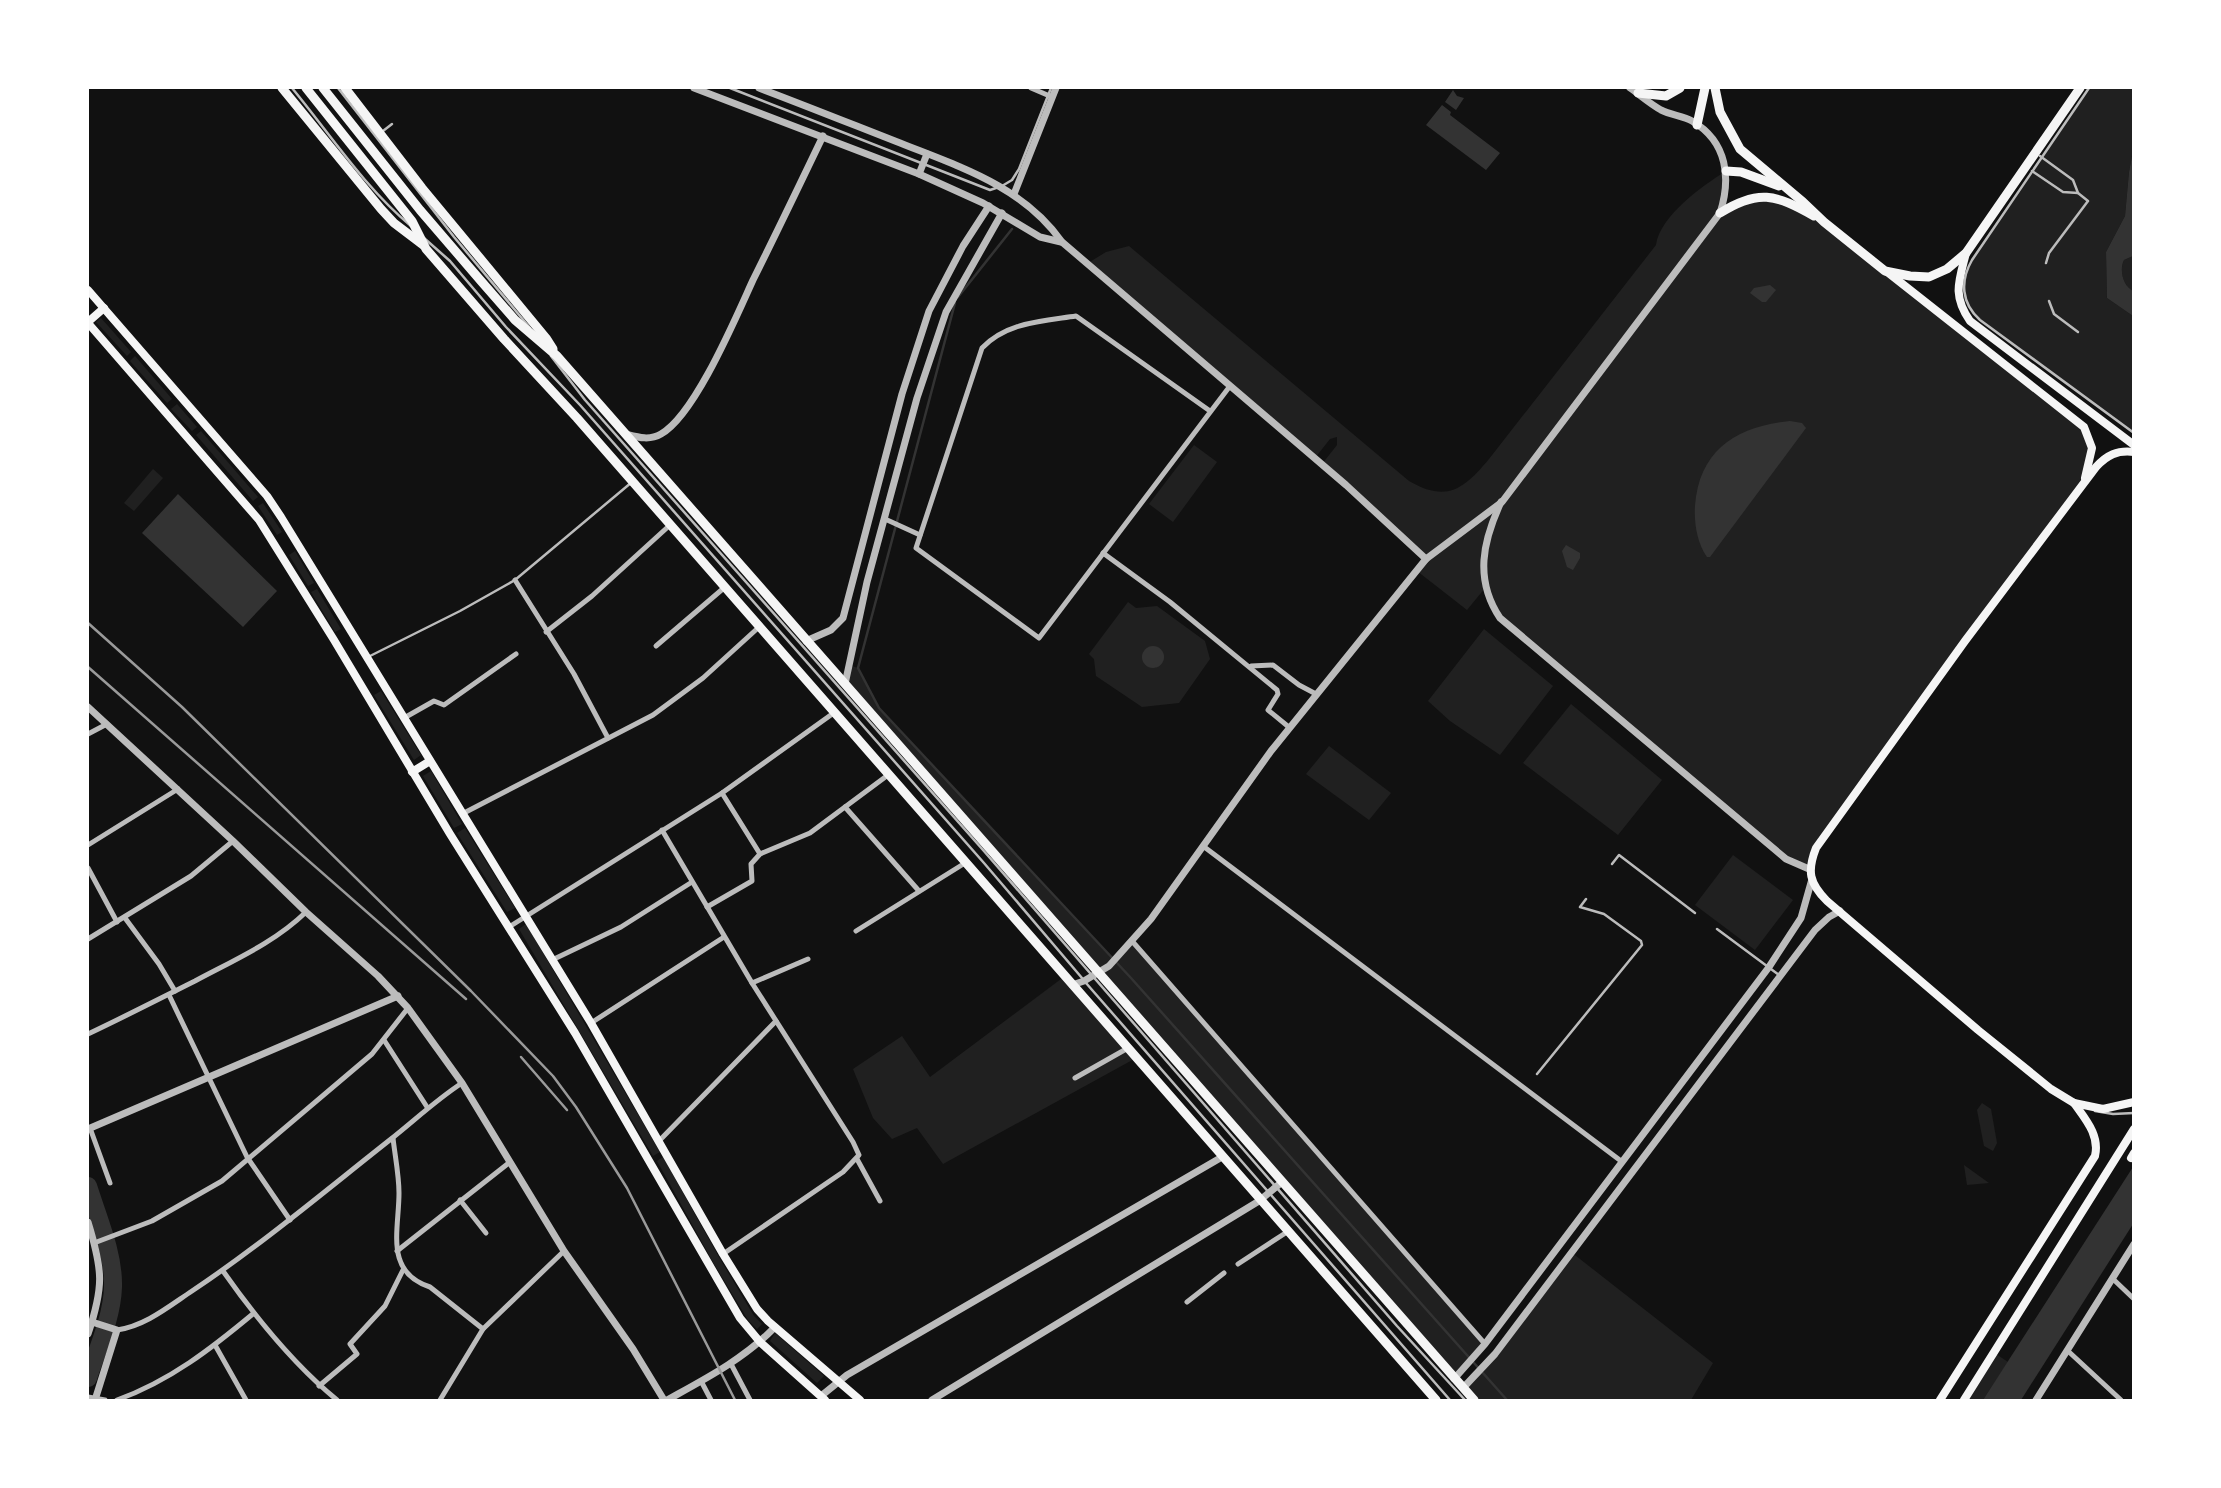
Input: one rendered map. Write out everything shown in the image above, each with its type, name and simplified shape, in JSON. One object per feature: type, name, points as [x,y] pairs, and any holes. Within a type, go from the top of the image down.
[{"type":"main road","points":[[282,88],[381,209],[394,223],[424,246],[1436,1401]]},
{"type":"main road","points":[[306,88],[402,207],[424,246]]},
{"type":"main road","points":[[323,88],[421,210],[515,320],[556,356],[845,684],[1092,977],[1276,1188],[1454,1378],[1466,1385],[1474,1401]]},
{"type":"main road","points":[[345,88],[422,188],[546,338],[556,356]]},
{"type":"main road","points":[[1634,90],[1666,96],[1680,88]]},
{"type":"main road","points":[[1697,125],[1705,88]]},
{"type":"main road","points":[[1715,88],[1720,112],[1740,149],[1824,222],[2084,427],[2092,448],[2082,484]]},
{"type":"main road","points":[[1885,271],[1929,277],[1947,269],[1966,253],[2038,155],[2080,88]]},
{"type":"main road","points":[[1726,171],[1741,172],[1787,189]]},
{"type":"main road","points":[[1720,214],[1738,202],[1756,196],[1773,197],[1824,222]]},
{"type":"main road","points":[[1966,253],[1958,299],[1970,321],[2133,445]]},
{"type":"main road","points":[[88,289],[267,496],[591,1023],[723,1254],[757,1308],[860,1401]]},
{"type":"main road","points":[[104,307],[88,323],[250,508],[575,1033],[740,1318],[760,1342],[823,1398]]},
{"type":"main road","points":[[1940,1401],[2095,1156],[2096,1141],[2089,1124],[2074,1103],[2026,1071],[1818,892],[1809,869],[1816,848],[2082,484],[2105,458],[2118,451],[2133,452]]},
{"type":"main road","points":[[412,772],[430,761]]},
{"type":"main road","points":[[2074,1103],[2103,1109],[2133,1102]]},
{"type":"main road","points":[[1964,1401],[2133,1129]]},
{"type":"street","points":[[694,88],[919,174],[989,206],[1040,237],[1062,242]]},
{"type":"street","points":[[759,88],[978,175],[1014,194],[1048,221],[1062,242],[1346,485],[1426,559]]},
{"type":"street","points":[[1031,88],[1050,96]]},
{"type":"street","points":[[1014,194],[1053,88]]},
{"type":"street","points":[[1634,90],[1661,110],[1697,125],[1714,142],[1726,171],[1726,193],[1720,214],[1502,502],[1489,527],[1483,555],[1485,588],[1500,618],[1786,859],[1809,869]]},
{"type":"street","points":[[624,433],[641,439],[659,435],[674,424],[686,409],[719,351],[823,136]]},
{"type":"street","points":[[919,174],[927,154]]},
{"type":"street","points":[[806,641],[820,636],[839,624],[843,618],[902,394],[929,312],[963,246],[989,206]]},
{"type":"street","points":[[845,684],[872,567],[917,398],[944,317],[1002,213]]},
{"type":"street","points":[[929,312],[944,317]]},
{"type":"street","points":[[1210,411],[1076,316],[1027,323],[1004,332],[982,348],[916,548],[1040,638],[1230,386]]},
{"type":"street","points":[[902,394],[917,398]]},
{"type":"street","points":[[1072,985],[1092,977],[1108,966],[1132,941],[1316,694],[1426,559],[1502,502]]},
{"type":"street","points":[[885,519],[920,536]]},
{"type":"street","points":[[546,632],[592,596],[670,525]]},
{"type":"street","points":[[1104,553],[1251,666],[1277,690],[1279,694],[1268,710],[1290,728]]},
{"type":"street","points":[[857,564],[872,567]]},
{"type":"street","points":[[515,580],[574,674],[608,738]]},
{"type":"street","points":[[656,646],[724,587]]},
{"type":"street","points":[[462,814],[653,715],[673,702],[759,627]]},
{"type":"street","points":[[404,718],[434,701],[444,705],[516,654]]},
{"type":"street","points":[[1251,666],[1273,665],[1316,694]]},
{"type":"street","points":[[88,707],[306,912],[379,976],[408,1008],[462,1083],[564,1251],[666,1401],[731,1364],[775,1327]]},
{"type":"street","points":[[509,927],[722,793],[835,712]]},
{"type":"street","points":[[88,734],[107,724]]},
{"type":"street","points":[[707,907],[752,881],[751,864],[760,854],[799,839],[888,775]]},
{"type":"street","points":[[88,845],[177,789]]},
{"type":"street","points":[[722,793],[760,854]]},
{"type":"street","points":[[845,807],[919,891]]},
{"type":"street","points":[[662,830],[752,983],[853,1142],[858,1151],[857,1159],[880,1201]]},
{"type":"street","points":[[88,939],[191,876],[233,841]]},
{"type":"street","points":[[1203,846],[1621,1161]]},
{"type":"street","points":[[856,931],[965,863]]},
{"type":"street","points":[[88,868],[117,922]]},
{"type":"street","points":[[1454,1378],[1485,1344],[1769,967],[1801,918],[1812,879]]},
{"type":"street","points":[[552,960],[621,927],[692,882]]},
{"type":"street","points":[[1466,1385],[1488,1362],[1815,930],[1840,911]]},
{"type":"street","points":[[88,1034],[258,948],[290,928],[306,912]]},
{"type":"street","points":[[125,918],[176,991]]},
{"type":"street","points":[[591,1023],[724,937]]},
{"type":"street","points":[[1132,941],[1485,1344]]},
{"type":"street","points":[[752,983],[808,959]]},
{"type":"street","points":[[169,995],[247,1157],[290,1220]]},
{"type":"street","points":[[110,1183],[89,1129],[398,996]]},
{"type":"street","points":[[94,1243],[152,1221],[222,1181],[247,1157],[333,1088],[384,1040],[408,1008]]},
{"type":"street","points":[[659,1141],[776,1021]]},
{"type":"street","points":[[384,1040],[427,1107]]},
{"type":"street","points":[[1075,1078],[1128,1048]]},
{"type":"street","points":[[92,1322],[115,1330],[126,1329],[153,1318],[223,1271],[393,1138],[427,1107],[462,1083]]},
{"type":"street","points":[[393,1138],[399,1192],[397,1251],[403,1270],[430,1287],[483,1329]]},
{"type":"street","points":[[823,1398],[838,1381],[1222,1157]]},
{"type":"street","points":[[723,1254],[844,1172],[857,1159]]},
{"type":"street","points":[[397,1251],[510,1162]]},
{"type":"street","points":[[932,1401],[1259,1201],[1276,1188]]},
{"type":"street","points":[[460,1200],[486,1233]]},
{"type":"street","points":[[88,1223],[101,1283],[88,1334]]},
{"type":"street","points":[[1238,1264],[1287,1231]]},
{"type":"street","points":[[2036,1401],[2133,1244]]},
{"type":"street","points":[[440,1401],[483,1329],[564,1251]]},
{"type":"street","points":[[319,1386],[357,1354],[349,1345],[385,1306],[403,1270]]},
{"type":"street","points":[[223,1271],[300,1368],[337,1401]]},
{"type":"street","points":[[1187,1302],[1224,1273]]},
{"type":"street","points":[[2112,1278],[2133,1300]]},
{"type":"street","points":[[117,1401],[172,1375],[254,1313]]},
{"type":"street","points":[[105,1401],[93,1399],[115,1330]]},
{"type":"street","points":[[215,1345],[246,1401]]},
{"type":"street","points":[[2067,1351],[2121,1401]]},
{"type":"street","points":[[731,1364],[750,1401]]},
{"type":"street","points":[[701,1381],[711,1401]]},
{"type":"lane","points":[[292,88],[374,190],[394,212],[450,261],[947,821],[1092,977]]},
{"type":"lane","points":[[338,88],[585,400],[1465,1401]]},
{"type":"lane","points":[[730,88],[990,190],[1012,180],[1050,96]]},
{"type":"lane","points":[[2046,263],[2052,249],[2088,201],[2078,193],[2073,180],[2038,155],[2090,88]]},
{"type":"lane","points":[[380,133],[392,124]]},
{"type":"lane","points":[[2078,193],[2063,192],[2028,168],[1965,271],[1965,298],[1969,308],[1980,320],[2133,433]]},
{"type":"lane","points":[[2049,302],[2054,314],[2078,332]]},
{"type":"lane","points":[[367,658],[515,580],[632,482]]},
{"type":"lane","points":[[1612,864],[1619,855],[1695,913]]},
{"type":"lane","points":[[1537,1074],[1642,945],[1604,914],[1580,907],[1586,899]]},
{"type":"lane","points":[[1717,929],[1780,975]]},
{"type":"lane","points":[[2074,1103],[2100,1113],[2133,1112]]},
{"type":"lane","points":[[1276,1188],[1450,1401]]},
{"type":"shaded area","points":[[2091,88],[2133,88],[2133,151],[2125,216],[2106,252],[2107,298],[2133,316],[2133,433],[1975,315],[1965,298],[1965,271]]},
{"type":"shaded area","points":[[1453,90],[1457,96],[1464,98],[1456,110],[1445,102]]},
{"type":"shaded area","points":[[1442,105],[1451,112],[1450,115],[1500,153],[1486,170],[1426,125]]},
{"type":"shaded area","points":[[2133,151],[2133,256],[2124,260],[2122,268],[2124,282],[2133,291],[2133,316],[2107,298],[2106,252],[2125,216]]},
{"type":"shaded area","points":[[1726,171],[1720,213],[1756,197],[1804,211],[2078,421],[2090,439],[2082,484],[1816,848],[1809,869],[1796,864],[1500,618],[1485,588],[1467,610],[1417,571],[1426,559],[1322,464],[1337,445],[1337,437],[1330,439],[1315,458],[1088,263],[1106,252],[1129,246],[1409,481],[1422,488],[1444,492],[1463,485],[1489,459],[1656,245],[1665,223],[1694,193]]},
{"type":"shaded area","points":[[2133,256],[2133,291],[2124,282],[2122,268],[2124,260]]},
{"type":"shaded area","points":[[1770,285],[1776,290],[1766,302],[1750,293],[1754,288]]},
{"type":"shaded area","points":[[101,318],[131,352],[127,356],[96,322]]},
{"type":"shaded area","points":[[135,356],[172,399],[167,403],[130,361]]},
{"type":"shaded area","points":[[177,404],[197,427],[192,431],[171,409]]},
{"type":"shaded area","points":[[1790,421],[1802,423],[1806,428],[1710,557],[1707,557],[1699,539],[1695,512],[1698,486],[1704,469],[1724,444],[1738,435],[1754,428]]},
{"type":"shaded area","points":[[201,431],[258,497],[253,501],[196,435]]},
{"type":"shaded area","points":[[1194,445],[1217,462],[1173,522],[1149,504]]},
{"type":"shaded area","points":[[153,469],[163,478],[134,511],[124,503]]},
{"type":"shaded area","points":[[178,494],[277,591],[243,627],[142,533]]},
{"type":"shaded area","points":[[263,503],[282,532],[277,535],[258,506]]},
{"type":"shaded area","points":[[1566,545],[1580,553],[1573,570],[1567,567],[1562,551]]},
{"type":"shaded area","points":[[295,551],[314,583],[308,586],[289,555]]},
{"type":"shaded area","points":[[317,589],[341,629],[335,632],[311,592]]},
{"type":"shaded area","points":[[1128,602],[1136,608],[1157,606],[1205,641],[1210,659],[1179,703],[1142,707],[1096,676],[1094,659],[1089,654]],"holes":[[[1148,647],[1163,661],[1155,668],[1143,652]]]},
{"type":"shaded area","points":[[1484,629],[1553,686],[1500,755],[1450,721],[1428,701]]},
{"type":"shaded area","points":[[1153,646],[1161,649],[1164,657],[1161,665],[1153,668],[1145,665],[1142,657],[1145,649]]},
{"type":"shaded area","points":[[849,665],[858,668],[879,708],[1114,960],[1132,941],[1485,1344],[1454,1379],[845,684]]},
{"type":"shaded area","points":[[381,691],[421,755],[414,760],[374,695]]},
{"type":"shaded area","points":[[1571,704],[1662,780],[1618,835],[1523,763]]},
{"type":"shaded area","points":[[1329,746],[1391,793],[1369,820],[1306,774]]},
{"type":"shaded area","points":[[431,771],[462,824],[454,828],[423,776]]},
{"type":"shaded area","points":[[465,828],[515,908],[507,912],[457,833]]},
{"type":"shaded area","points":[[1733,855],[1793,900],[1755,950],[1695,905]]},
{"type":"shaded area","points":[[526,924],[660,1152],[653,1156],[519,929]]},
{"type":"shaded area","points":[[1065,976],[1136,1058],[943,1164],[917,1128],[892,1139],[873,1118],[853,1069],[902,1036],[930,1077]]},
{"type":"shaded area","points":[[1982,1103],[1991,1109],[1997,1143],[1993,1151],[1984,1146],[1977,1110]]},
{"type":"shaded area","points":[[663,1157],[720,1259],[754,1316],[762,1324],[757,1329],[748,1320],[714,1264],[657,1161]]},
{"type":"shaded area","points":[[1964,1165],[1989,1183],[1967,1185]]},
{"type":"shaded area","points":[[2133,1167],[2133,1224],[2021,1400],[1983,1400]]},
{"type":"shaded area","points":[[1571,1252],[1713,1363],[1691,1400],[1474,1400],[1463,1388],[1480,1370]]},
{"type":"shaded area","points":[[775,1333],[824,1376],[817,1383],[770,1341]]},
{"type":"shaded area","points":[[1993,1352],[2008,1362],[1983,1400],[1964,1400]]},
{"type":"waterway","points":[[958,297],[1012,229]]},
{"type":"waterway","points":[[955,303],[858,668],[879,708],[1131,978],[1507,1400]]},
{"type":"waterway","points":[[88,1186],[101,1223],[113,1274],[112,1299],[107,1322],[88,1378]]},
{"type":"railway","points":[[88,623],[182,707],[471,991],[553,1076],[576,1107],[627,1188],[735,1400]]},
{"type":"railway","points":[[88,667],[466,999]]},
{"type":"railway","points":[[521,1057],[567,1110]]}]
